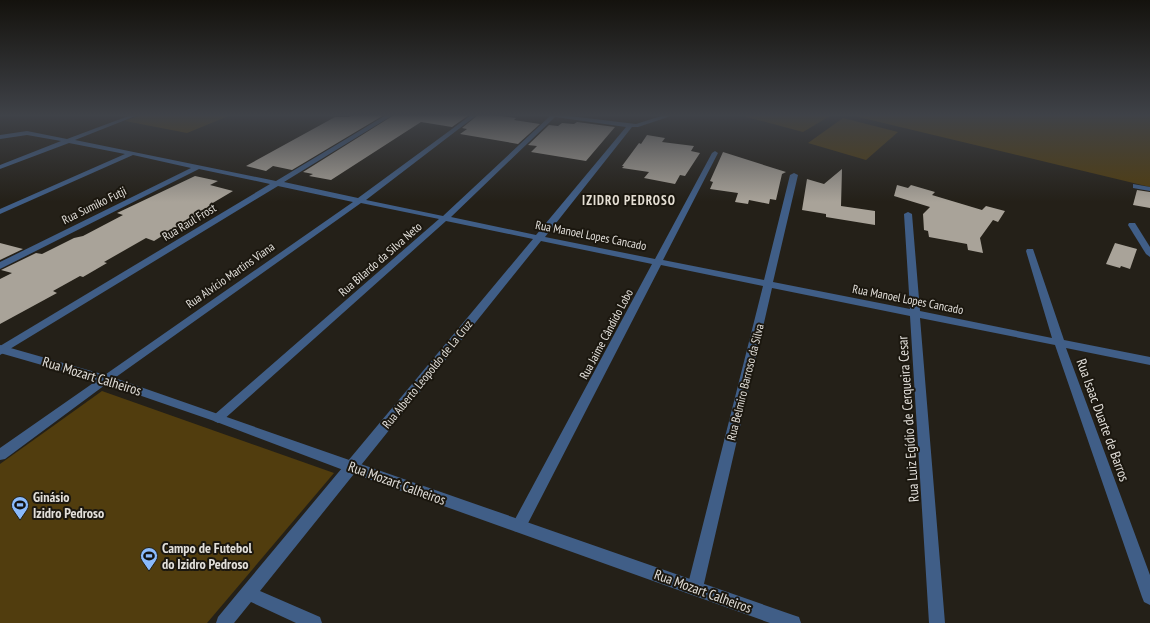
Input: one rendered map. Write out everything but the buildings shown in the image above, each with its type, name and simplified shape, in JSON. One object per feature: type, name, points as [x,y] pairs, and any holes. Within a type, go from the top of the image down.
[{"type":"street","points":[[0,167],[59,144]]},
{"type":"street","name":"Rua Manoel Lopes Cancado","points":[[84,144],[539,238],[769,283],[1150,361]]},
{"type":"street","name":"Rua Raul Frost","points":[[1,349],[342,144]]},
{"type":"street","name":"Rua Alvício Martins Viana","points":[[0,455],[105,379],[359,201],[435,144]]},
{"type":"street","name":"Rua Bilardo da Silva Neto","points":[[218,418],[445,218],[523,144]]},
{"type":"street","name":"Rua Alberto Leopoldo de La Cruz","points":[[224,623],[615,144]]},
{"type":"street","points":[[0,212],[132,153]]},
{"type":"street","name":"Rua Jaime Cândido Lobo","points":[[519,526],[715,153]]},
{"type":"street","name":"Rua Sumiko Futji","points":[[0,266],[198,167]]},
{"type":"street","name":"Rua Belmiro Barroso da Silva","points":[[695,588],[794,175]]},
{"type":"street","points":[[1136,186],[1150,189]]},
{"type":"street","name":"Rua Luiz Egídio de Cerqueira Cesar","points":[[908,214],[937,623]]},
{"type":"street","points":[[1132,225],[1150,254]]},
{"type":"street","name":"Rua Isaac Duarte de Barros","points":[[1030,251],[1059,342],[1150,598]]},
{"type":"street","name":"Rua Mozart Calheiros","points":[[1,349],[105,379],[218,418],[351,467],[793,623]]},
{"type":"street","points":[[248,593],[314,623]]},
{"type":"shaded area","points":[[812,144],[884,144],[866,160]]},
{"type":"shaded area","points":[[971,144],[1150,144],[1150,187]]},
{"type":"shaded area","points":[[102,391],[334,473],[207,623],[0,623],[0,464]]},
{"type":"place","name":"Ginásio Izidro Pedroso","points":[[20,520]]},
{"type":"place","name":"Campo de Futebol do Izidro Pedroso","points":[[149,571]]},
{"type":"district","name":"IZIDRO PEDROSO","points":[[629,200]]}]
